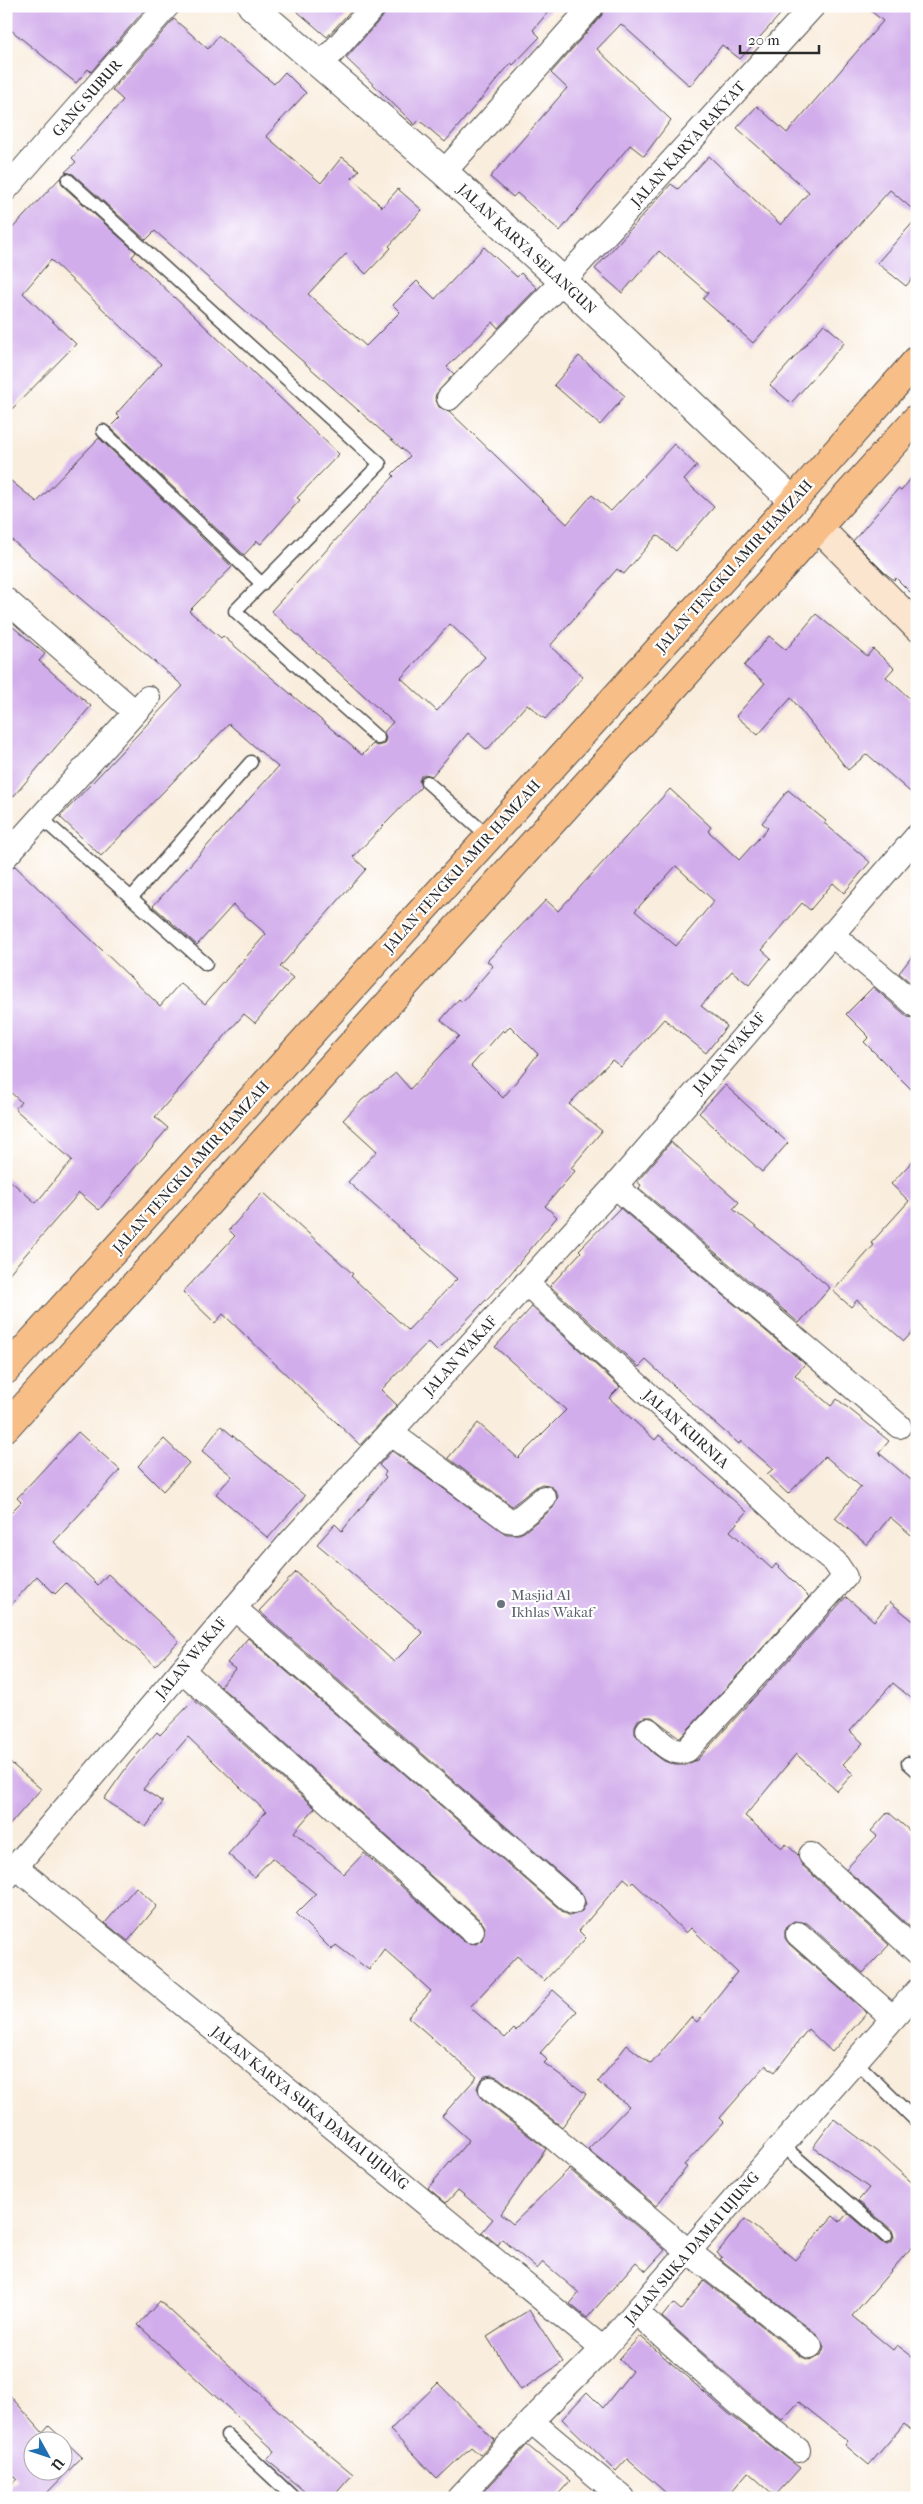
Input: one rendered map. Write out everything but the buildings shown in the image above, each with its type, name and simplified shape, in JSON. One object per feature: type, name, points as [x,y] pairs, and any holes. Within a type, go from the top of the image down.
[{"type":"main road","name":"JALAN TENGKU AMIR HAMZAH","points":[[6,1370],[793,501],[917,360]]},
{"type":"main road","points":[[6,1426],[917,418]]},
{"type":"main road","points":[[819,528],[917,628]]},
{"type":"main road","points":[[261,1090],[288,1116]]},
{"type":"street","name":"GANG SUBUR","points":[[6,189],[167,6]]},
{"type":"street","points":[[320,65],[374,6]]},
{"type":"street","points":[[444,172],[592,6]]},
{"type":"street","name":"JALAN KARYA RAKYAT","points":[[449,398],[563,281],[813,6]]},
{"type":"street","name":"JALAN KARYA SELANGUN","points":[[261,9],[320,65],[444,172],[563,281],[793,501]]},
{"type":"street","points":[[6,600],[142,705],[6,856]]},
{"type":"street","name":"JALAN WAKAF","points":[[11,1872],[292,1540],[615,1186],[917,836]]},
{"type":"street","points":[[831,934],[917,1006]]},
{"type":"street","points":[[615,1186],[899,1426]]},
{"type":"street","name":"JALAN KURNIA","points":[[526,1283],[796,1530],[835,1562],[844,1577],[687,1750],[681,1753],[673,1752],[648,1730]]},
{"type":"street","points":[[391,1433],[508,1520],[516,1521],[522,1518],[544,1498]]},
{"type":"street","points":[[234,1608],[572,1902]]},
{"type":"street","points":[[182,1670],[472,1931]]},
{"type":"street","points":[[811,1855],[917,1952]]},
{"type":"street","name":"JALAN KARYA SUKA DAMAI UJUNG","points":[[11,1872],[603,2349]]},
{"type":"street","points":[[798,1934],[893,2018]]},
{"type":"street","name":"JALAN SUKA DAMAI UJUNG","points":[[459,2498],[531,2421],[603,2349],[917,1991]]},
{"type":"street","points":[[491,2089],[554,2138],[689,2252],[810,2346]]},
{"type":"street","points":[[636,2312],[737,2402],[798,2450]]},
{"type":"street","points":[[531,2421],[623,2498]]},
{"type":"lane","points":[[68,180],[380,464],[235,611],[378,738]]},
{"type":"lane","points":[[103,431],[262,584]]},
{"type":"lane","points":[[132,898],[251,762]]},
{"type":"lane","points":[[426,782],[488,836]]},
{"type":"lane","points":[[40,817],[206,964]]},
{"type":"lane","points":[[855,2061],[917,2122]]},
{"type":"lane","points":[[782,2145],[886,2236]]},
{"type":"lane","points":[[227,2435],[294,2498]]},
{"type":"place","name":"Masjid Al Ikhlas Wakaf","points":[[501,1604]]}]
